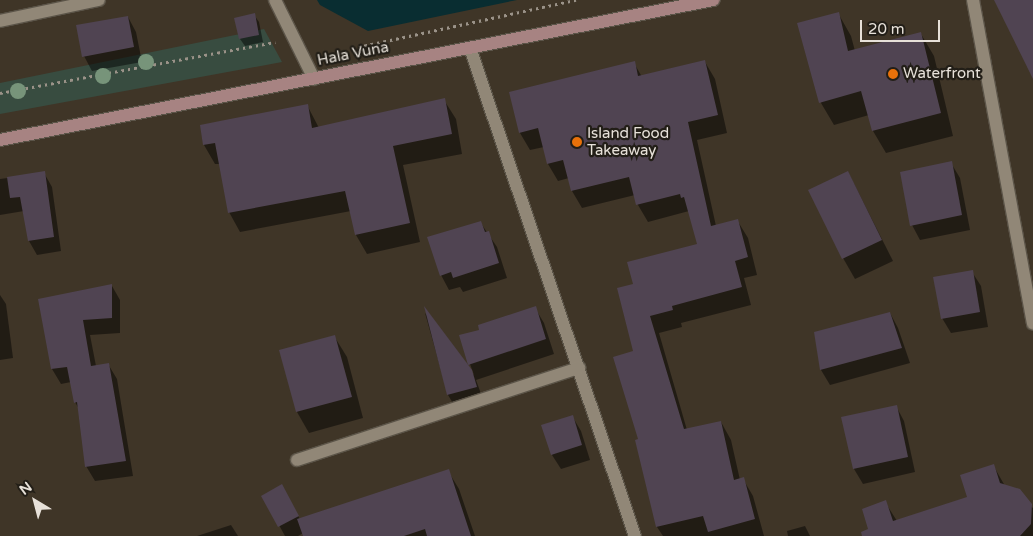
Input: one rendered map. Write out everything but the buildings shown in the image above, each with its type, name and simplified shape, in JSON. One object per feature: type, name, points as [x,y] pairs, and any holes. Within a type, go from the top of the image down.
[{"type":"main road","name":"Hala Vuna","points":[[0,140],[712,0]]},
{"type":"street","points":[[0,21],[97,0]]},
{"type":"street","points":[[275,0],[314,79]]},
{"type":"street","points":[[973,0],[1033,323]]},
{"type":"street","points":[[470,48],[636,536]]},
{"type":"street","points":[[297,460],[579,368]]},
{"type":"green space","points":[[264,29],[282,62],[0,114],[0,83]]},
{"type":"water","points":[[317,0],[517,0],[368,31],[320,5]]},
{"type":"place","name":"Waterfront","points":[[893,74]]},
{"type":"place","name":"Island Food Takeaway","points":[[577,142]]}]
